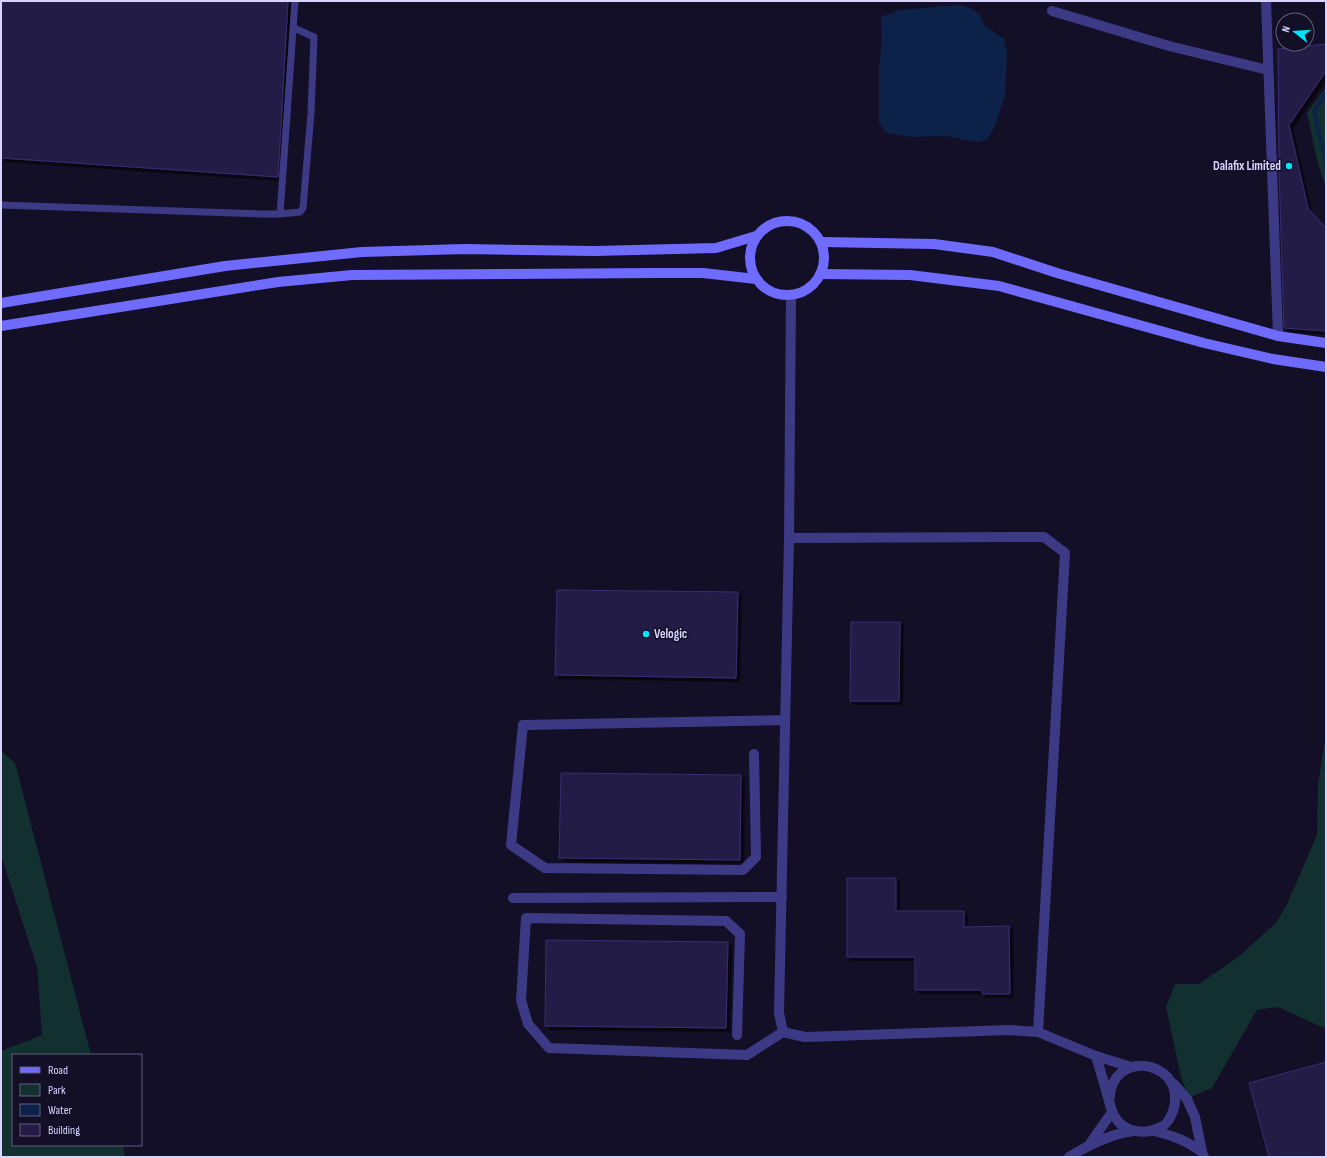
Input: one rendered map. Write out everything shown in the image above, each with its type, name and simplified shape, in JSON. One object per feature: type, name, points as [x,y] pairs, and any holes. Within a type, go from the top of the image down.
[{"type":"street","points":[[1266,1],[1269,48],[1268,70],[1278,336]]},
{"type":"street","points":[[1052,11],[1169,46],[1268,70]]},
{"type":"street","points":[[785,220],[796,221],[806,225],[815,233],[821,242],[824,253],[824,264],[815,283],[808,289],[791,296],[775,293],[764,288],[756,279],[751,268],[749,257],[751,246],[756,236],[764,228],[774,222],[785,220]]},
{"type":"street","points":[[1,303],[225,266],[362,252],[464,249],[595,251],[716,248],[756,236]]},
{"type":"street","points":[[821,242],[934,244],[993,252],[1056,273],[1278,336],[1326,343]]},
{"type":"street","points":[[1,326],[278,282],[352,275],[703,273],[756,279]]},
{"type":"street","points":[[820,274],[910,275],[999,286],[1204,342],[1273,358],[1326,367]]},
{"type":"street","points":[[783,1032],[779,1013],[789,538],[791,296]]},
{"type":"street","points":[[789,538],[1044,537],[1065,553],[1038,1032]]},
{"type":"street","points":[[754,754],[756,857],[743,870],[545,868],[511,845],[523,725],[785,720]]},
{"type":"street","points":[[513,898],[782,897]]},
{"type":"street","points":[[737,1035],[740,934],[726,921],[526,918],[521,1000],[528,1024],[549,1048],[747,1055],[783,1032],[804,1037],[1009,1030],[1038,1032],[1096,1056],[1131,1067]]},
{"type":"street","points":[[1096,1056],[1112,1112],[1120,1123],[1133,1131]]},
{"type":"street","points":[[1109,1101],[1111,1088],[1116,1078],[1125,1070],[1131,1067],[1143,1065],[1154,1067],[1163,1072],[1187,1100],[1195,1117],[1203,1155]]},
{"type":"street","points":[[1154,1131],[1164,1125],[1172,1115],[1176,1104],[1175,1092],[1171,1081]]},
{"type":"street","points":[[1089,1145],[1112,1112]]},
{"type":"street","points":[[1069,1157],[1089,1145],[1133,1131],[1154,1131],[1171,1135],[1186,1141],[1203,1155]]},
{"type":"lane","points":[[280,214],[296,1]]},
{"type":"lane","points":[[1,205],[280,214],[300,212],[303,208],[314,37],[294,28]]},
{"type":"green space","points":[[1326,87],[1326,188],[1318,164],[1307,113]]},
{"type":"green space","points":[[1326,733],[1326,1029],[1278,1007],[1257,1010],[1212,1088],[1189,1098],[1181,1077],[1166,1007],[1175,984],[1199,984],[1238,957],[1276,923],[1287,904],[1317,835],[1318,785]]},
{"type":"green space","points":[[1,751],[15,763],[91,1054],[12,1054],[12,1146],[123,1146],[125,1157],[1,1157],[1,1051],[42,1035],[37,967],[1,855]]},
{"type":"water","points":[[959,5],[971,8],[980,15],[984,25],[1004,39],[1007,51],[1005,96],[994,128],[988,139],[977,142],[945,136],[910,137],[887,133],[879,124],[879,66],[882,42],[881,17],[899,10]]},
{"type":"building","points":[[1,1],[288,1],[278,177],[1,158]]},
{"type":"building","name":"Dalafix Limited","points":[[1326,44],[1326,71],[1289,125],[1308,208],[1326,228],[1326,331],[1284,328],[1279,169],[1278,52],[1315,52],[1315,45]]},
{"type":"building","name":"Velogic","points":[[557,590],[738,592],[736,678],[555,675]]},
{"type":"building","points":[[851,622],[900,622],[899,701],[850,701]]},
{"type":"building","points":[[561,773],[741,775],[740,860],[559,858]]},
{"type":"building","points":[[847,878],[896,878],[896,911],[964,911],[964,927],[1009,926],[1010,994],[982,994],[982,990],[915,990],[915,957],[847,957]]},
{"type":"building","points":[[546,940],[728,942],[726,1028],[545,1026]]},
{"type":"building","points":[[1326,1062],[1326,1157],[1269,1157],[1249,1083]]},
{"type":"waterway","points":[[1326,93],[1314,111],[1326,162]]},
{"type":"place","name":"Dalafix Limited","points":[[1289,166]]},
{"type":"place","name":"Velogic","points":[[646,634]]}]
